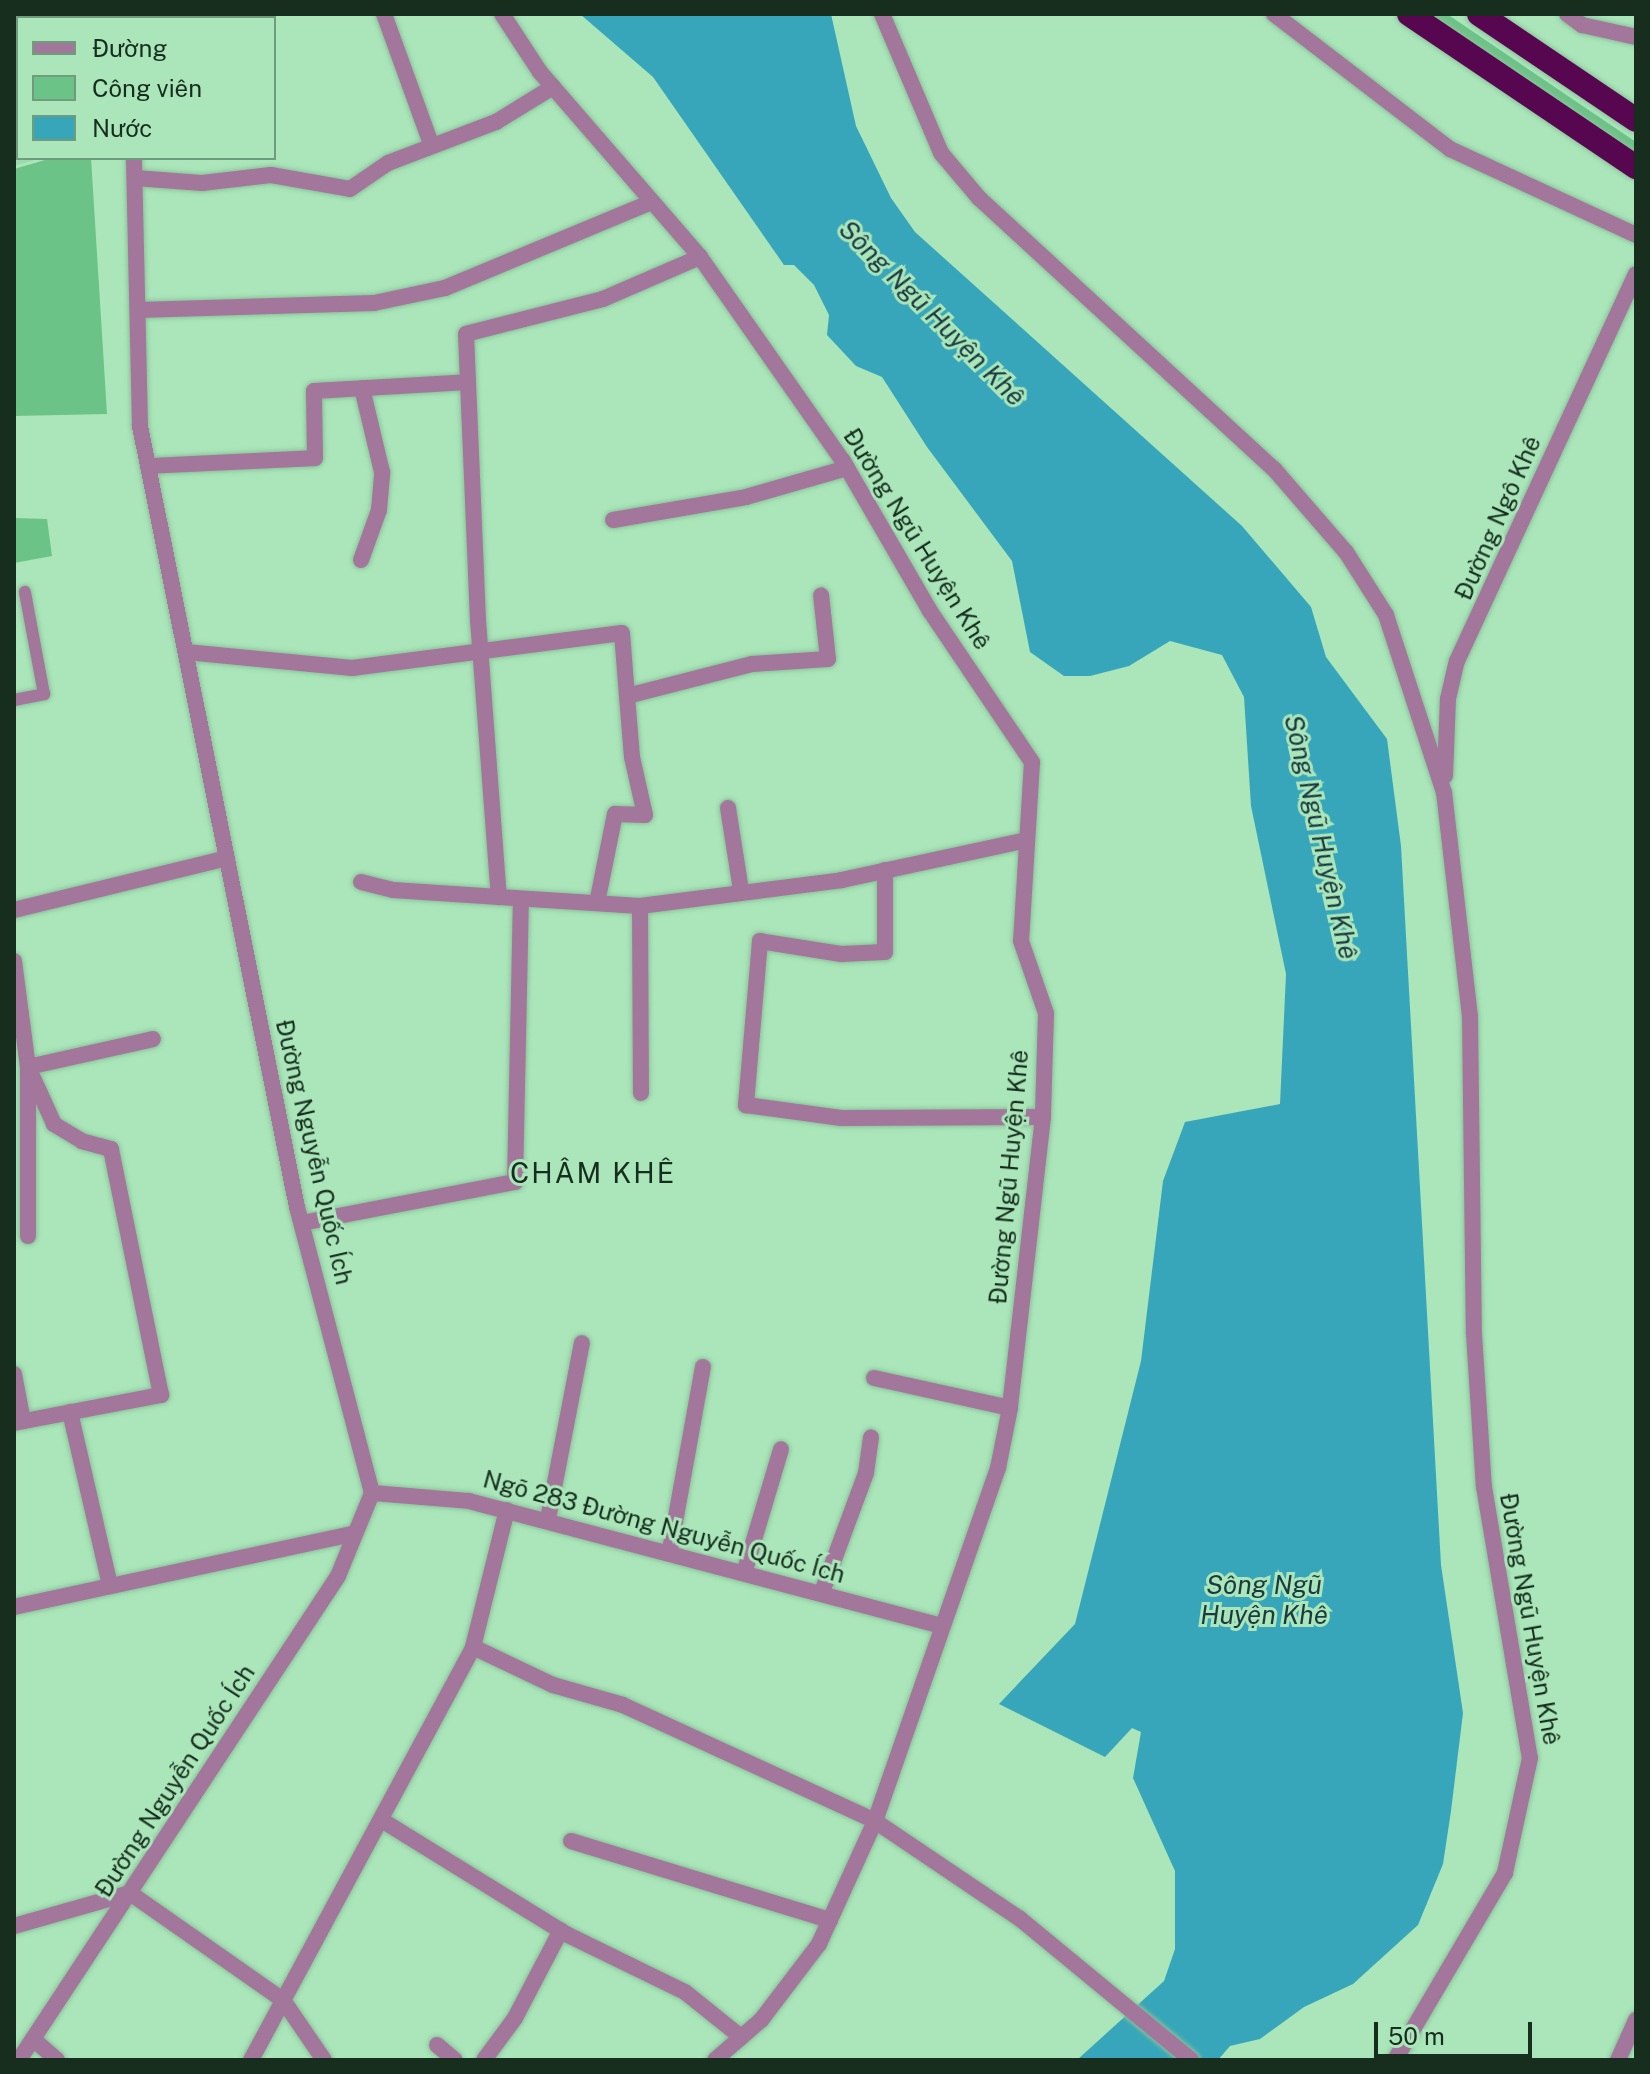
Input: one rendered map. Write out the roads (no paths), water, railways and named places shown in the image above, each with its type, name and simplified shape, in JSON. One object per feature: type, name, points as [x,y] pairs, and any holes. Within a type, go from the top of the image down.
[{"type":"highway","points":[[1409,14],[1636,167]]},
{"type":"highway","points":[[1479,14],[1636,120]]},
{"type":"street","points":[[384,14],[431,144]]},
{"type":"street","name":"Đường Ngũ Huyện Khê","points":[[502,14],[553,87],[700,257],[847,468],[930,611],[1032,762],[1021,941],[1046,1013],[1043,1117],[1010,1408],[998,1468],[875,1821],[830,1920],[810,1957],[761,2020],[715,2060]]},
{"type":"street","name":"Đường Ngũ Huyện Khê","points":[[882,14],[941,153],[979,198],[1274,469],[1346,552],[1386,615],[1444,792],[1470,1017],[1474,1334],[1484,1487],[1530,1758],[1505,1873],[1395,2060]]},
{"type":"street","points":[[1274,14],[1450,149],[1636,235]]},
{"type":"street","points":[[1567,14],[1582,25],[1636,37]]},
{"type":"street","points":[[135,178],[202,183],[271,175],[350,189],[388,163],[431,144],[496,122],[553,87]]},
{"type":"street","name":"Đường Nguyễn Quốc Ích","points":[[19,2060],[338,1576],[372,1493],[302,1223],[140,426],[134,160]]},
{"type":"street","points":[[138,310],[374,303],[445,288],[652,202]]},
{"type":"street","points":[[499,897],[480,652],[466,334],[603,299],[700,257]]},
{"type":"street","name":"Đường Ngô Khê","points":[[1444,792],[1448,699],[1457,661],[1636,274]]},
{"type":"street","points":[[148,466],[315,458],[314,391],[468,382]]},
{"type":"street","points":[[361,560],[379,510],[382,472],[362,388]]},
{"type":"street","points":[[613,520],[746,497],[847,468]]},
{"type":"street","points":[[627,696],[752,664],[828,659],[821,595]]},
{"type":"street","points":[[186,652],[352,668],[622,633],[632,757],[645,815],[615,814],[597,903]]},
{"type":"street","points":[[728,808],[741,890]]},
{"type":"street","points":[[361,882],[393,890],[640,906],[885,870],[1027,840]]},
{"type":"street","points":[[14,910],[227,858]]},
{"type":"street","points":[[885,870],[885,952],[841,954],[760,941],[746,1105],[841,1118],[1043,1117]]},
{"type":"street","points":[[302,1223],[515,1182],[521,900]]},
{"type":"street","points":[[640,906],[641,1093]]},
{"type":"street","points":[[14,961],[28,1067],[28,1236]]},
{"type":"street","points":[[28,1067],[153,1039]]},
{"type":"street","points":[[14,1374],[18,1422],[161,1395],[111,1149],[82,1141],[54,1124],[28,1067]]},
{"type":"street","points":[[548,1519],[582,1343]]},
{"type":"street","points":[[670,1550],[703,1367]]},
{"type":"street","points":[[874,1378],[1010,1408]]},
{"type":"street","points":[[70,1412],[110,1585]]},
{"type":"street","points":[[822,1592],[866,1473],[871,1437]]},
{"type":"street","points":[[745,1570],[781,1449]]},
{"type":"street","name":"Ngõ 283 Đường Nguyễn Quốc Ích","points":[[372,1493],[469,1501],[548,1519],[745,1570],[941,1626]]},
{"type":"street","points":[[251,2060],[383,1821],[473,1647],[507,1510]]},
{"type":"street","points":[[14,1607],[355,1533]]},
{"type":"street","points":[[473,1647],[553,1685],[623,1705],[875,1821],[1080,1966],[1191,2060]]},
{"type":"street","points":[[383,1821],[561,1930],[685,1992],[741,2037]]},
{"type":"street","points":[[571,1841],[830,1920]]},
{"type":"street","points":[[14,1926],[130,1893],[283,2000],[324,2060]]},
{"type":"street","points":[[484,2060],[515,2018],[561,1930]]},
{"type":"street","points":[[1618,2060],[1636,2020]]},
{"type":"street","points":[[33,2039],[57,2060]]},
{"type":"street","points":[[437,2045],[455,2060]]},
{"type":"lane","points":[[14,700],[44,694],[25,592]]},
{"type":"water","name":"Sông Ngũ Huyện Khê","points":[[580,14],[831,14],[856,126],[891,198],[915,232],[1242,526],[1311,607],[1326,657],[1387,739],[1401,846],[1441,1565],[1463,1713],[1451,1811],[1443,1864],[1418,1925],[1353,1984],[1304,2007],[1260,2039],[1230,2046],[1218,2060],[1077,2060],[1164,1981],[1175,1949],[1175,1871],[1133,1778],[1141,1732],[1132,1728],[1105,1757],[999,1704],[1075,1624],[1141,1361],[1163,1181],[1185,1122],[1280,1104],[1286,974],[1251,806],[1244,697],[1222,655],[1170,641],[1129,666],[1090,676],[1064,676],[1030,652],[1012,561],[927,447],[882,377],[856,366],[827,335],[829,315],[814,285],[794,265],[784,265],[653,77]]},
{"type":"district","name":"CHÂM KHÊ","points":[[593,1173]]}]
